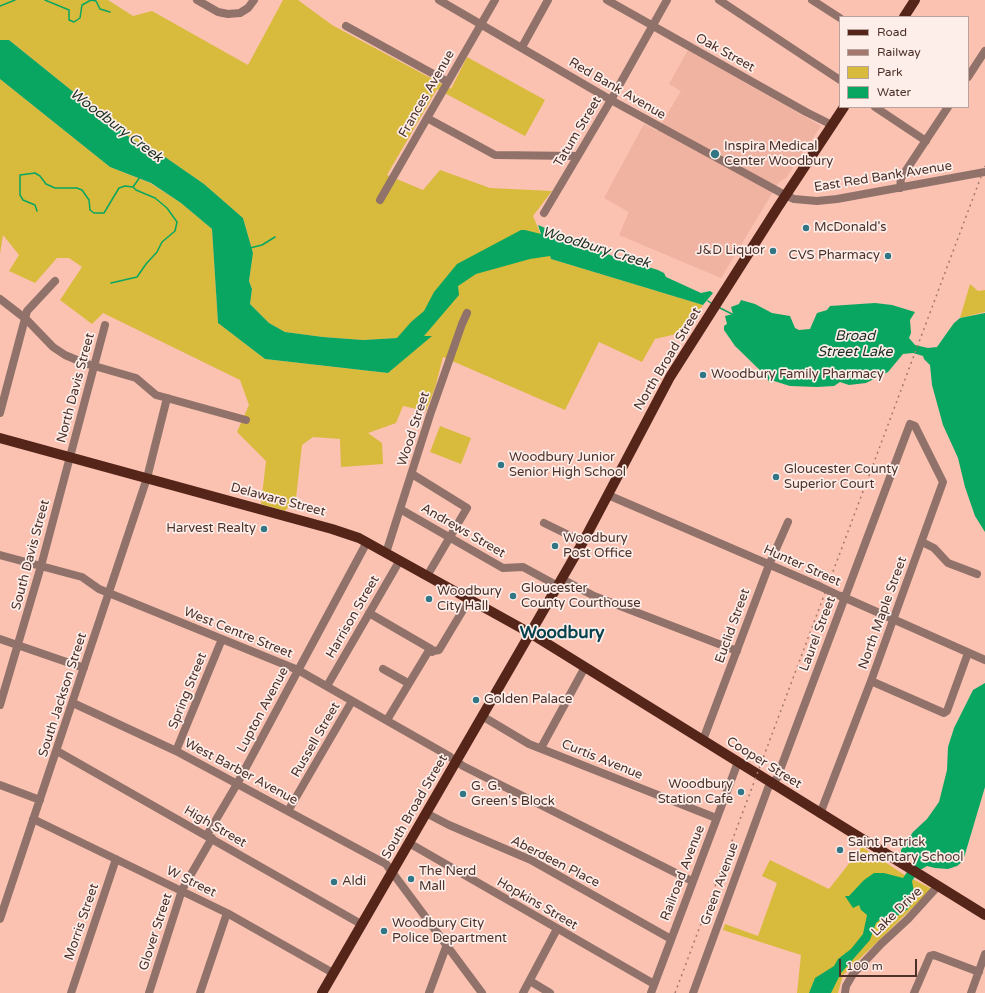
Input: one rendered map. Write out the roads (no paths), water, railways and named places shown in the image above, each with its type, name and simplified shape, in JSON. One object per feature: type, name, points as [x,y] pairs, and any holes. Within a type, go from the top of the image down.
[{"type":"main road","points":[[905,16],[915,0]]},
{"type":"main road","name":"North Broad Street","points":[[530,633],[583,542],[663,390],[785,195],[843,108]]},
{"type":"main road","name":"Delaware Street","points":[[0,438],[345,532],[400,560],[530,633]]},
{"type":"main road","name":"Cooper Street","points":[[530,633],[985,916]]},
{"type":"main road","name":"South Broad Street","points":[[322,993],[530,633]]},
{"type":"street","points":[[197,0],[218,12],[228,14],[240,13],[248,8],[254,0]]},
{"type":"street","name":"Red Bank Avenue","points":[[440,0],[611,100],[785,195]]},
{"type":"street","name":"Frances Avenue","points":[[380,200],[495,0]]},
{"type":"street","points":[[522,47],[548,0]]},
{"type":"street","name":"Oak Street","points":[[607,0],[652,27],[832,125]]},
{"type":"street","name":"Tatum Street","points":[[544,213],[576,156],[611,100],[667,0]]},
{"type":"street","points":[[719,0],[839,79]]},
{"type":"street","points":[[812,0],[839,17]]},
{"type":"street","points":[[346,26],[448,82]]},
{"type":"street","points":[[969,75],[985,51]]},
{"type":"street","points":[[876,108],[926,141]]},
{"type":"street","points":[[900,188],[901,178],[947,108]]},
{"type":"street","points":[[427,118],[495,155],[576,156]]},
{"type":"street","name":"East Red Bank Avenue","points":[[785,195],[797,199],[818,201],[900,188],[985,172]]},
{"type":"street","points":[[0,413],[27,311],[55,281]]},
{"type":"street","points":[[0,299],[26,319],[53,347],[64,355],[94,366],[136,378],[156,395],[246,420]]},
{"type":"street","name":"Wood Street","points":[[386,553],[462,324],[467,313]]},
{"type":"street","name":"North Davis Street","points":[[70,457],[105,325]]},
{"type":"street","name":"South Jackson Street","points":[[0,919],[147,478],[167,398]]},
{"type":"street","name":"North Maple Street","points":[[820,814],[871,681],[943,482],[915,426],[910,424]]},
{"type":"street","name":"Laurel Street","points":[[772,784],[776,778],[842,597],[910,424]]},
{"type":"street","name":"South Davis Street","points":[[0,705],[41,566],[70,457]]},
{"type":"street","points":[[412,474],[467,508],[427,576]]},
{"type":"street","name":"Hunter Street","points":[[608,495],[819,586],[985,660]]},
{"type":"street","name":"Andrews Street","points":[[400,509],[503,568],[523,567],[737,651]]},
{"type":"street","name":"Euclid Street","points":[[703,740],[769,565],[788,522]]},
{"type":"street","points":[[544,523],[583,542]]},
{"type":"street","name":"Lupton Avenue","points":[[237,784],[367,542]]},
{"type":"street","points":[[922,542],[934,548],[954,566],[977,574]]},
{"type":"street","name":"West Centre Street","points":[[0,555],[82,577],[109,593],[298,670],[456,761],[692,881]]},
{"type":"street","name":"Harrison Street","points":[[327,686],[400,560]]},
{"type":"street","points":[[387,720],[428,652],[438,650],[469,600]]},
{"type":"street","points":[[369,613],[431,649],[432,652]]},
{"type":"street","points":[[0,639],[84,668]]},
{"type":"street","name":"Spring Street","points":[[176,751],[222,639]]},
{"type":"street","points":[[871,681],[944,713],[947,711],[968,653]]},
{"type":"street","points":[[540,748],[585,667]]},
{"type":"street","points":[[383,669],[408,683]]},
{"type":"street","name":"Russell Street","points":[[288,811],[352,701]]},
{"type":"street","name":"West Barber Avenue","points":[[73,703],[176,751],[386,864],[480,992]]},
{"type":"street","name":"Curtis Avenue","points":[[482,716],[529,744],[716,818]]},
{"type":"street","name":"High Street","points":[[57,751],[361,924]]},
{"type":"street","name":"Railroad Avenue","points":[[651,993],[738,762]]},
{"type":"street","name":"Glover Street","points":[[149,993],[182,890],[237,784]]},
{"type":"street","name":"Green Avenue","points":[[694,993],[768,788],[772,784]]},
{"type":"street","points":[[0,786],[40,800]]},
{"type":"street","name":"Aberdeen Place","points":[[426,813],[462,831],[531,860],[671,939]]},
{"type":"street","name":"W Street","points":[[34,819],[227,913],[333,973]]},
{"type":"street","name":"Hopkins Street","points":[[409,843],[557,930],[654,984]]},
{"type":"street","name":"Morris Street","points":[[71,993],[116,859]]},
{"type":"street","name":"Lake Drive","points":[[845,993],[846,986],[853,974],[880,944],[908,920],[938,886]]},
{"type":"street","points":[[200,993],[227,913]]},
{"type":"street","points":[[523,993],[557,930]]},
{"type":"street","points":[[429,993],[446,947]]},
{"type":"street","points":[[971,993],[985,954]]},
{"type":"street","points":[[914,993],[930,956],[934,955],[979,972]]},
{"type":"street","points":[[530,981],[550,993]]},
{"type":"water","points":[[0,40],[9,40],[133,140],[155,150],[204,184],[243,218],[253,253],[249,281],[252,289],[250,304],[269,323],[285,332],[363,340],[397,338],[411,322],[424,311],[434,292],[457,264],[521,230],[541,234],[538,225],[615,257],[658,270],[664,273],[666,277],[701,293],[710,291],[713,293],[703,305],[551,259],[550,256],[530,259],[476,274],[458,286],[459,295],[424,336],[432,336],[388,373],[265,359],[218,323],[212,229],[181,203],[151,183],[110,167],[0,79]]},
{"type":"water","name":"Broad Street Lake","points":[[741,300],[755,304],[772,313],[790,316],[795,328],[799,330],[810,329],[817,313],[827,310],[830,306],[875,303],[892,305],[915,312],[910,320],[911,333],[909,338],[915,345],[928,348],[937,347],[954,323],[960,318],[985,313],[985,532],[975,516],[965,487],[958,458],[943,425],[932,385],[930,365],[923,356],[913,353],[903,354],[888,372],[866,383],[849,385],[840,382],[834,386],[817,387],[790,386],[774,381],[769,382],[767,377],[735,346],[724,330],[724,326],[727,324],[725,316],[733,314],[731,307],[739,304]]},
{"type":"water","points":[[985,683],[985,787],[963,861],[957,866],[948,869],[927,866],[920,869],[912,881],[915,898],[908,909],[899,915],[881,919],[876,923],[870,940],[841,973],[831,993],[809,993],[815,978],[834,966],[838,959],[851,949],[863,934],[867,915],[861,910],[859,905],[853,908],[845,896],[849,896],[864,880],[874,873],[884,873],[903,878],[913,863],[914,858],[909,854],[901,853],[901,850],[913,832],[927,819],[939,802],[947,770],[948,747],[954,728],[973,690]]},
{"type":"waterway","points":[[0,6],[15,0]]},
{"type":"waterway","points":[[45,0],[69,10],[69,20],[74,22],[80,18],[82,5],[91,0],[96,1],[100,9],[110,12]]},
{"type":"waterway","points":[[37,211],[35,205],[23,200],[20,195],[20,175],[35,173],[40,176],[46,184],[55,188],[77,188],[82,190],[89,200],[90,210],[94,213],[104,213],[119,188],[125,186],[133,187],[136,190],[155,198],[167,208],[177,222],[175,231],[162,242],[157,252],[137,277],[111,283]]},
{"type":"waterway","points":[[133,187],[140,177]]},
{"type":"waterway","points":[[250,248],[262,245],[275,237]]},
{"type":"waterway","name":"Woodbury Creek","points":[[718,307],[734,315]]},
{"type":"railway","points":[[675,993],[985,166]]},
{"type":"place","name":"Inspira Medical Center Woodbury","points":[[715,154]]},
{"type":"place","name":"McDonald's","points":[[806,228]]},
{"type":"place","name":"J&D Liquor","points":[[773,251]]},
{"type":"place","name":"CVS Pharmacy","points":[[888,256]]},
{"type":"place","name":"Woodbury Family Pharmacy","points":[[703,375]]},
{"type":"place","name":"Woodbury Junior Senior High School","points":[[501,465]]},
{"type":"place","name":"Gloucester County Superior Court","points":[[776,477]]},
{"type":"place","name":"Harvest Realty","points":[[264,529]]},
{"type":"place","name":"Woodbury Post Office","points":[[555,546]]},
{"type":"place","name":"Gloucester County Courthouse","points":[[513,596]]},
{"type":"place","name":"Woodbury City Hall","points":[[429,599]]},
{"type":"place","name":"Golden Palace","points":[[476,700]]},
{"type":"place","name":"Woodbury Station Cafe","points":[[741,792]]},
{"type":"place","name":"G. G. Green's Block","points":[[463,794]]},
{"type":"place","name":"Saint Patrick Elementary School","points":[[840,850]]},
{"type":"place","name":"The Nerd Mall","points":[[411,879]]},
{"type":"place","name":"Aldi","points":[[334,882]]},
{"type":"place","name":"Woodbury City Police Department","points":[[384,931]]},
{"type":"district","name":"Woodbury","points":[[562,634]]}]
